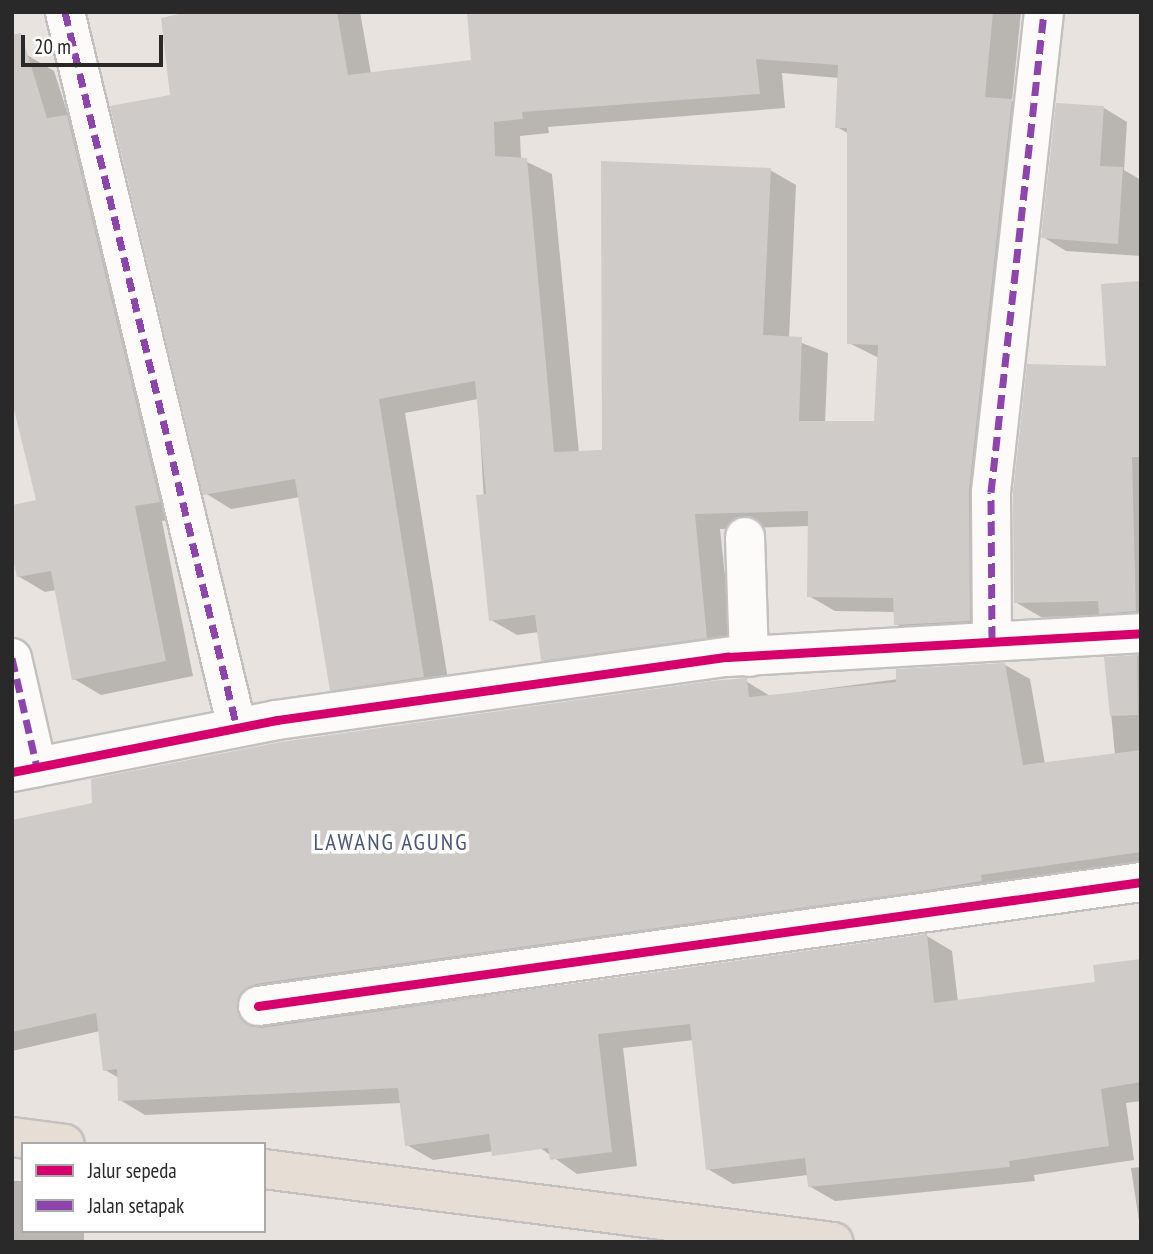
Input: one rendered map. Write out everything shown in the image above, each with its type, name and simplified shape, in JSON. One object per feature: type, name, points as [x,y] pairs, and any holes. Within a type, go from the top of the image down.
[{"type":"highway","points":[[12,1137],[50,1142]]},
{"type":"highway","points":[[266,1169],[833,1242]]},
{"type":"street","points":[[65,12],[237,728]]},
{"type":"street","points":[[992,640],[991,492],[1044,12]]},
{"type":"street","points":[[744,537],[749,657]]},
{"type":"street","points":[[12,658],[25,769],[237,728],[749,657],[992,640],[1141,634]]},
{"type":"street","points":[[258,1006],[1141,882]]},
{"type":"building","points":[[188,12],[337,12],[348,75],[471,60],[467,12],[993,12],[985,97],[1012,99],[969,490],[970,621],[894,625],[893,598],[807,597],[808,511],[695,514],[707,638],[541,661],[535,615],[489,621],[476,495],[486,494],[475,381],[379,399],[424,677],[330,691],[295,479],[203,495],[110,106],[170,95],[161,18]],"holes":[[[756,59],[838,65],[835,128],[847,128],[847,344],[878,345],[874,421],[799,421],[802,337],[763,335],[771,168],[601,161],[602,450],[554,452],[527,158],[495,156],[494,122],[523,119],[522,112],[760,94]]]},
{"type":"building","points":[[21,33],[47,118],[67,115],[160,502],[135,506],[166,661],[72,680],[51,571],[17,577],[12,555],[12,505],[36,500],[12,401],[12,35]]},
{"type":"building","points":[[1056,103],[1104,106],[1100,166],[1123,167],[1118,244],[1041,238]]},
{"type":"building","points":[[1141,281],[1141,457],[1132,457],[1136,611],[1099,614],[1098,601],[1014,603],[1013,493],[1027,364],[1106,366],[1101,284]]},
{"type":"building","points":[[1137,655],[1138,715],[1110,716],[1104,657]]},
{"type":"building","points":[[1005,663],[1023,765],[1141,750],[1141,852],[981,875],[982,881],[922,891],[255,984],[238,997],[237,1010],[249,1026],[261,1028],[927,934],[934,1003],[1095,982],[1093,965],[1141,959],[1141,1082],[1101,1089],[1109,1146],[1009,1161],[1010,1167],[808,1187],[805,1158],[706,1170],[690,1024],[598,1034],[612,1152],[550,1160],[548,1148],[492,1156],[489,1134],[405,1146],[398,1088],[118,1101],[117,1069],[103,1071],[96,1013],[12,1032],[12,820],[92,803],[91,779],[281,742],[711,681],[747,678],[749,697],[896,682],[896,669]]},
{"type":"marked path","points":[[65,12],[237,728]]},
{"type":"marked path","points":[[992,640],[991,492],[1044,12]]},
{"type":"marked path","points":[[12,658],[37,767]]},
{"type":"cycle path","points":[[12,772],[277,720],[728,657],[1141,633]]},
{"type":"cycle path","points":[[258,1006],[1141,882]]},
{"type":"district","name":"LAWANG AGUNG","points":[[391,842]]}]
